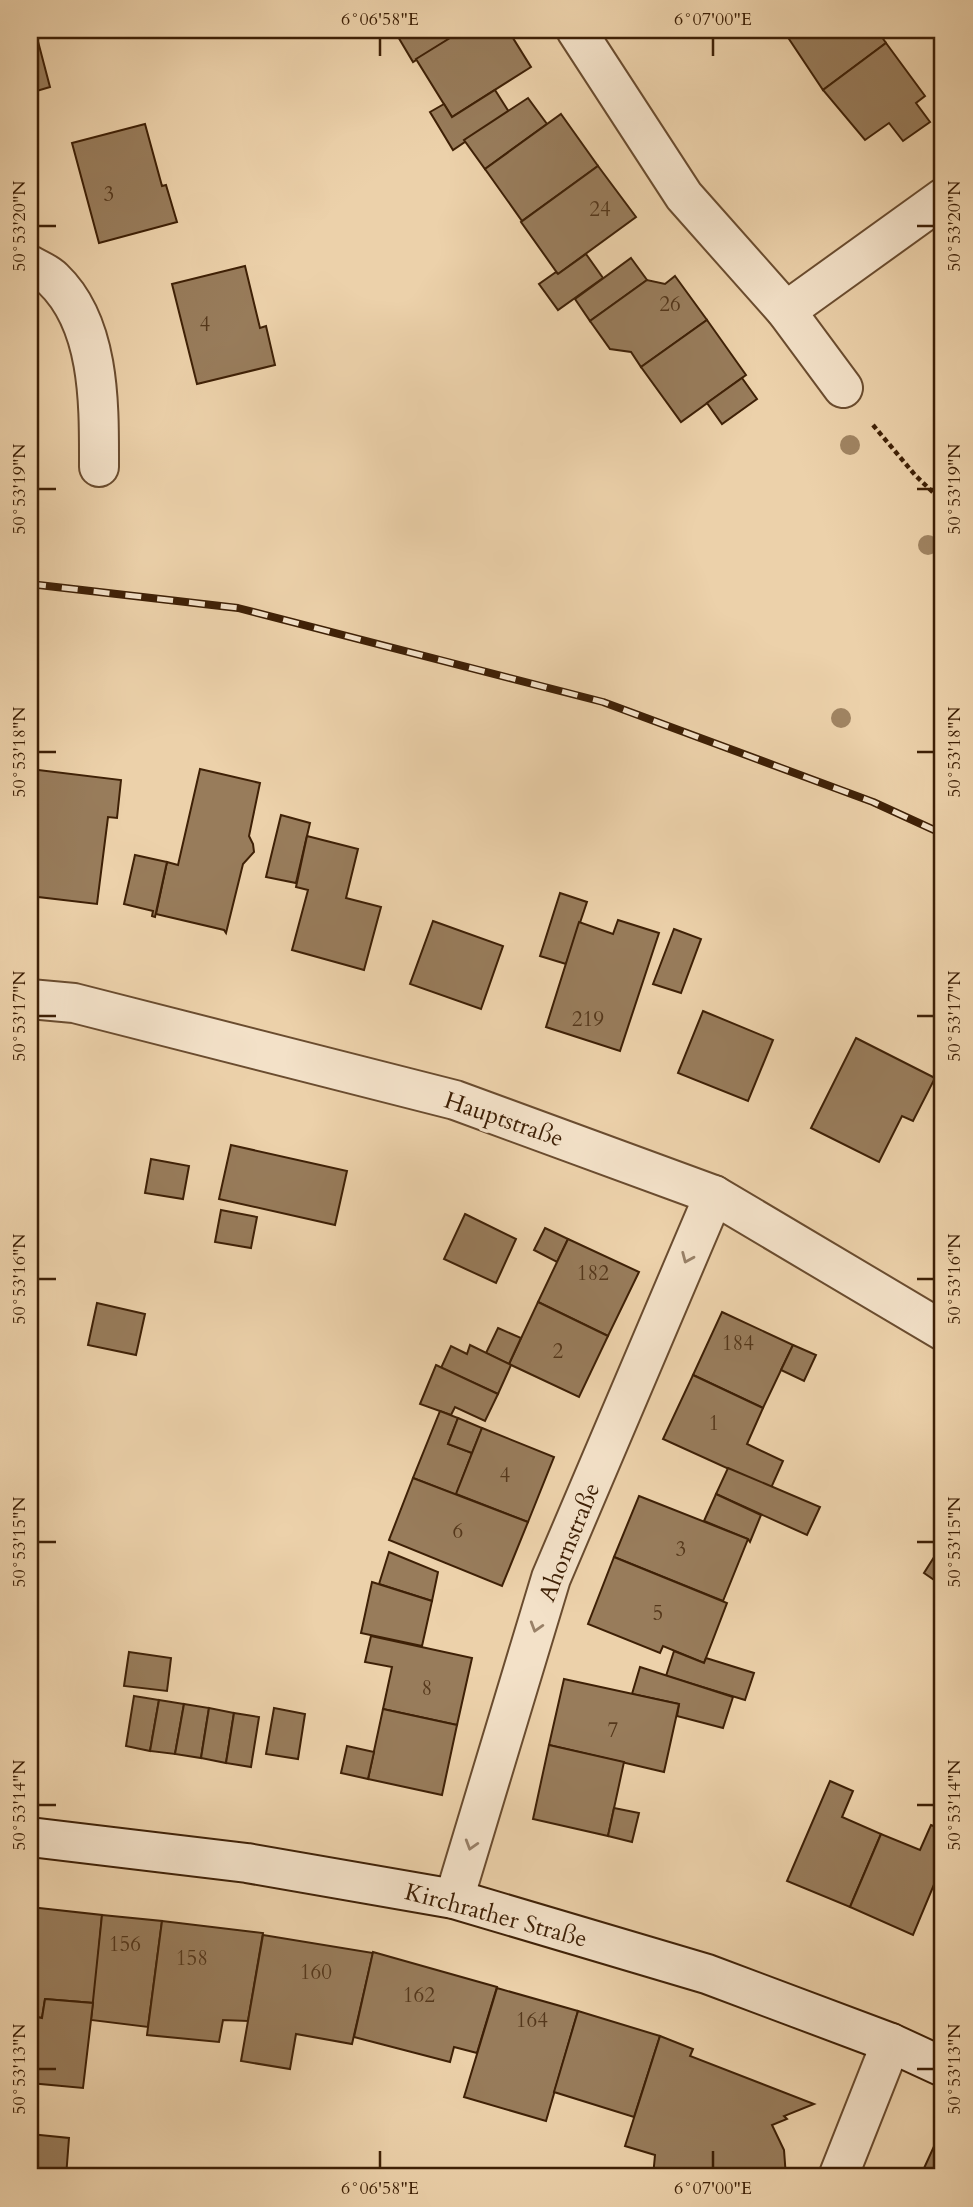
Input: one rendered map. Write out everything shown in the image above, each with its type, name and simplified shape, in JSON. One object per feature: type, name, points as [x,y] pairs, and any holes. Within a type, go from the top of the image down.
[{"type":"street","points":[[576,30],[684,196],[786,311],[843,388]]},
{"type":"street","points":[[786,311],[943,198]]},
{"type":"street","points":[[30,265],[52,278],[79,314],[90,349],[99,395],[99,467]]},
{"type":"street","name":"Hauptstraße","points":[[30,999],[74,1003],[455,1100],[714,1195],[943,1331]]},
{"type":"street","name":"Ahornstraße","points":[[454,1899],[551,1578],[714,1195]]},
{"type":"street","name":"Kirchrather Straße","points":[[30,1837],[247,1863],[454,1899],[707,1974],[891,2043],[943,2067]]},
{"type":"street","points":[[838,2177],[891,2043]]},
{"type":"path","points":[[843,388],[915,475],[943,502]]},
{"type":"building","points":[[30,30],[35,30],[50,87],[30,93]]},
{"type":"building","points":[[394,30],[463,30],[413,62]]},
{"type":"building","points":[[463,30],[508,30],[531,67],[452,117],[416,59]]},
{"type":"building","points":[[795,30],[877,30],[886,43],[823,90],[787,36]]},
{"type":"building","points":[[886,43],[925,96],[916,103],[930,122],[903,141],[889,123],[865,140],[823,90]]},
{"type":"building","points":[[495,90],[509,112],[453,150],[430,112],[444,104],[452,117]]},
{"type":"building","points":[[528,98],[547,124],[485,169],[464,140]]},
{"type":"building","points":[[561,114],[598,166],[522,221],[485,169]]},
{"type":"building","points":[[145,124],[162,186],[166,185],[177,222],[99,243],[72,143]]},
{"type":"building","points":[[598,166],[636,217],[558,274],[521,222]]},
{"type":"building","points":[[586,254],[603,278],[558,310],[539,284]]},
{"type":"building","points":[[631,258],[647,280],[590,321],[575,299]]},
{"type":"building","points":[[245,266],[260,328],[266,326],[275,365],[197,384],[172,284]]},
{"type":"building","points":[[675,276],[707,320],[641,367],[631,352],[610,349],[590,321],[647,280],[665,284]]},
{"type":"building","points":[[30,318],[37,319],[33,368],[30,368]]},
{"type":"building","points":[[707,320],[746,375],[681,422],[641,367]]},
{"type":"building","points":[[742,378],[757,399],[722,424],[707,403]]},
{"type":"building","points":[[30,769],[121,780],[117,818],[108,817],[97,904],[30,896],[33,808],[30,807]]},
{"type":"building","points":[[200,769],[260,783],[249,836],[254,852],[243,864],[226,933],[224,930],[156,914],[167,862],[178,865]]},
{"type":"building","points":[[281,815],[310,823],[296,883],[266,877]]},
{"type":"building","points":[[307,836],[358,849],[346,898],[381,907],[364,970],[292,950],[308,890],[296,887]]},
{"type":"building","points":[[135,855],[167,862],[155,917],[152,916],[153,911],[124,904]]},
{"type":"building","points":[[560,893],[587,902],[566,964],[540,956]]},
{"type":"building","points":[[618,920],[659,933],[620,1051],[546,1027],[579,922],[613,934]]},
{"type":"building","points":[[433,921],[503,946],[481,1009],[410,984]]},
{"type":"building","points":[[674,929],[701,939],[681,993],[653,984]]},
{"type":"building","points":[[703,1011],[773,1040],[748,1101],[678,1073]]},
{"type":"building","points":[[856,1038],[935,1078],[913,1121],[902,1116],[879,1162],[811,1128]]},
{"type":"building","points":[[231,1145],[347,1171],[335,1225],[219,1199]]},
{"type":"building","points":[[151,1159],[189,1166],[183,1199],[145,1193]]},
{"type":"building","points":[[221,1210],[257,1217],[251,1248],[215,1242]]},
{"type":"building","points":[[465,1214],[516,1239],[496,1283],[444,1259]]},
{"type":"building","points":[[545,1228],[568,1239],[557,1262],[534,1250]]},
{"type":"building","points":[[568,1239],[639,1272],[608,1336],[538,1302]]},
{"type":"building","points":[[538,1302],[608,1336],[579,1397],[509,1364]]},
{"type":"building","points":[[97,1303],[145,1314],[136,1355],[88,1345]]},
{"type":"building","points":[[722,1312],[793,1345],[763,1408],[693,1375]]},
{"type":"building","points":[[498,1328],[521,1338],[509,1364],[486,1353]]},
{"type":"building","points":[[470,1345],[511,1365],[498,1394],[441,1368],[451,1346],[467,1354]]},
{"type":"building","points":[[793,1345],[816,1355],[804,1381],[781,1370]]},
{"type":"building","points":[[436,1365],[498,1394],[485,1421],[455,1407],[451,1415],[420,1404]]},
{"type":"building","points":[[693,1375],[763,1408],[747,1444],[783,1461],[771,1488],[663,1439]]},
{"type":"building","points":[[440,1411],[458,1418],[448,1444],[472,1453],[456,1495],[413,1478]]},
{"type":"building","points":[[458,1418],[482,1428],[472,1453],[448,1444]]},
{"type":"building","points":[[482,1428],[554,1457],[528,1522],[456,1494]]},
{"type":"building","points":[[728,1468],[820,1507],[807,1535],[716,1494]]},
{"type":"building","points":[[413,1478],[528,1522],[502,1586],[389,1540]]},
{"type":"building","points":[[716,1494],[761,1515],[750,1542],[704,1521]]},
{"type":"building","points":[[639,1496],[748,1539],[723,1601],[614,1557]]},
{"type":"building","points":[[943,1543],[943,1586],[924,1573]]},
{"type":"building","points":[[389,1552],[438,1572],[432,1601],[379,1584]]},
{"type":"building","points":[[614,1557],[727,1603],[704,1663],[663,1646],[660,1653],[588,1624]]},
{"type":"building","points":[[372,1582],[432,1601],[422,1646],[361,1633]]},
{"type":"building","points":[[371,1636],[472,1658],[457,1725],[383,1709],[392,1667],[365,1662]]},
{"type":"building","points":[[674,1651],[704,1663],[706,1658],[754,1673],[745,1700],[666,1676]]},
{"type":"building","points":[[129,1652],[171,1658],[167,1691],[124,1686]]},
{"type":"building","points":[[640,1667],[733,1697],[723,1728],[677,1716],[679,1704],[632,1694]]},
{"type":"building","points":[[564,1679],[679,1704],[664,1772],[549,1745]]},
{"type":"building","points":[[134,1696],[159,1700],[150,1751],[126,1746]]},
{"type":"building","points":[[159,1700],[184,1704],[175,1754],[150,1751]]},
{"type":"building","points":[[184,1704],[209,1708],[201,1758],[175,1754]]},
{"type":"building","points":[[209,1708],[234,1713],[226,1763],[201,1758]]},
{"type":"building","points":[[274,1708],[305,1714],[298,1759],[266,1754]]},
{"type":"building","points":[[383,1709],[457,1725],[442,1795],[368,1779]]},
{"type":"building","points":[[234,1713],[259,1717],[251,1767],[226,1763]]},
{"type":"building","points":[[549,1745],[624,1762],[608,1836],[533,1819]]},
{"type":"building","points":[[347,1746],[374,1752],[368,1779],[341,1773]]},
{"type":"building","points":[[830,1781],[853,1791],[842,1817],[881,1834],[850,1907],[787,1881]]},
{"type":"building","points":[[614,1808],[639,1813],[632,1842],[608,1836]]},
{"type":"building","points":[[931,1825],[943,1830],[943,1863],[913,1935],[850,1907],[881,1834],[920,1850]]},
{"type":"building","points":[[30,1907],[102,1915],[94,2003],[45,1999],[42,2018],[30,2016]]},
{"type":"building","points":[[102,1915],[162,1921],[148,2027],[91,2020]]},
{"type":"building","points":[[162,1921],[263,1933],[248,2021],[223,2020],[219,2042],[147,2035]]},
{"type":"building","points":[[263,1935],[373,1953],[352,2044],[296,2034],[290,2069],[241,2061]]},
{"type":"building","points":[[373,1952],[497,1987],[477,2053],[454,2047],[450,2062],[354,2037]]},
{"type":"building","points":[[497,1988],[578,2011],[546,2121],[464,2097]]},
{"type":"building","points":[[45,1999],[93,2003],[83,2088],[30,2083],[37,2017],[42,2018]]},
{"type":"building","points":[[578,2011],[660,2036],[634,2117],[554,2092]]},
{"type":"building","points":[[660,2036],[693,2049],[690,2056],[814,2104],[784,2116],[787,2119],[772,2125],[784,2150],[786,2177],[653,2177],[655,2155],[625,2146]]},
{"type":"building","points":[[30,2134],[69,2138],[66,2177],[30,2177]]},
{"type":"building","points":[[935,2144],[943,2148],[943,2177],[920,2177]]},
{"type":"railway","points":[[30,584],[238,608],[603,702],[873,802],[943,834]]}]
